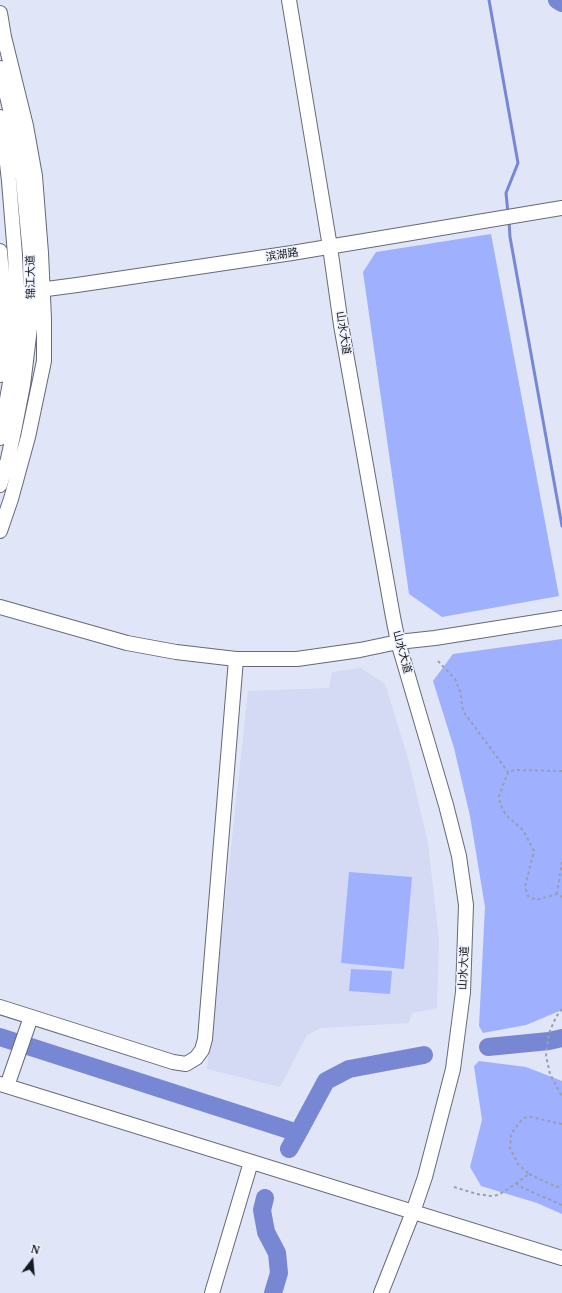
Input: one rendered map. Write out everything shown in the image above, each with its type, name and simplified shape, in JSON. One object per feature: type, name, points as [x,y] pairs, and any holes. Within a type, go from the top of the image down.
[{"type":"street","name":"山水大道","points":[[289,0],[330,247],[341,325],[398,642],[446,805],[459,856],[466,905],[463,992],[453,1069],[426,1177],[381,1293]]},
{"type":"street","points":[[0,13],[4,37],[26,126],[35,176],[37,290],[44,319],[44,361],[26,443],[11,499],[0,531]]},
{"type":"street","name":"锦江大道","points":[[0,68],[15,129],[23,179],[30,254],[37,290],[31,320],[23,385],[8,459],[0,486]]},
{"type":"street","name":"锦江大道","points":[[0,117],[10,181],[15,255],[7,290],[18,321],[12,377],[0,438]]},
{"type":"street","name":"滨湖路","points":[[7,290],[37,290],[330,247],[562,208]]},
{"type":"street","points":[[0,251],[7,290],[6,324],[0,375]]},
{"type":"street","points":[[0,607],[127,643],[176,652],[236,659],[297,659],[360,650],[398,642],[435,638],[562,618]]},
{"type":"street","points":[[0,1008],[29,1023],[173,1062],[186,1064],[196,1058],[202,1050],[205,1039],[236,659]]},
{"type":"street","points":[[29,1023],[15,1063],[4,1085],[562,1258]]},
{"type":"street","points":[[212,1293],[252,1162]]},
{"type":"path","points":[[438,661],[455,679],[460,691],[463,711],[508,772]]},
{"type":"path","points":[[508,772],[515,770],[562,771]]},
{"type":"path","points":[[508,772],[499,796],[500,804],[506,815],[523,830],[534,851],[525,887],[528,896],[536,900],[557,894],[562,897]]},
{"type":"path","points":[[557,894],[562,862]]},
{"type":"path","points":[[562,1009],[556,1017],[549,1033],[546,1056],[550,1074],[559,1094],[562,1097]]},
{"type":"path","points":[[562,1124],[531,1117],[524,1118],[511,1134],[510,1148],[518,1164],[529,1174],[556,1187],[562,1185]]},
{"type":"path","points":[[454,1187],[477,1194],[491,1196],[498,1195],[529,1174]]},
{"type":"path","points":[[516,1183],[523,1188],[562,1205]]},
{"type":"shaded area","points":[[491,234],[559,596],[442,617],[409,594],[363,272],[376,252]]},
{"type":"shaded area","points":[[562,639],[562,1010],[526,1025],[483,1033],[479,1026],[485,907],[470,816],[454,748],[433,681],[453,654]]},
{"type":"shaded area","points":[[361,668],[385,684],[408,758],[428,843],[439,940],[437,1008],[412,1013],[409,1023],[321,1028],[307,1035],[280,1087],[207,1069],[248,691],[329,688],[332,672]]},
{"type":"shaded area","points":[[349,872],[412,877],[404,969],[341,963]]},
{"type":"shaded area","points":[[351,969],[392,971],[390,994],[349,991]]},
{"type":"shaded area","points":[[479,1061],[526,1067],[562,1081],[562,1214],[537,1203],[481,1186],[470,1167],[482,1120],[474,1066]]},
{"type":"waterway","points":[[489,0],[518,163],[506,193],[508,213]]},
{"type":"waterway","points":[[557,0],[562,3]]},
{"type":"waterway","points":[[509,221],[510,237],[562,526]]},
{"type":"waterway","points":[[0,1037],[298,1133],[326,1081],[349,1069],[424,1055]]},
{"type":"waterway","points":[[488,1047],[549,1041],[562,1038]]},
{"type":"waterway","points":[[289,1149],[298,1133]]},
{"type":"waterway","points":[[265,1198],[262,1210],[266,1232],[277,1253],[279,1273],[273,1293]]}]
